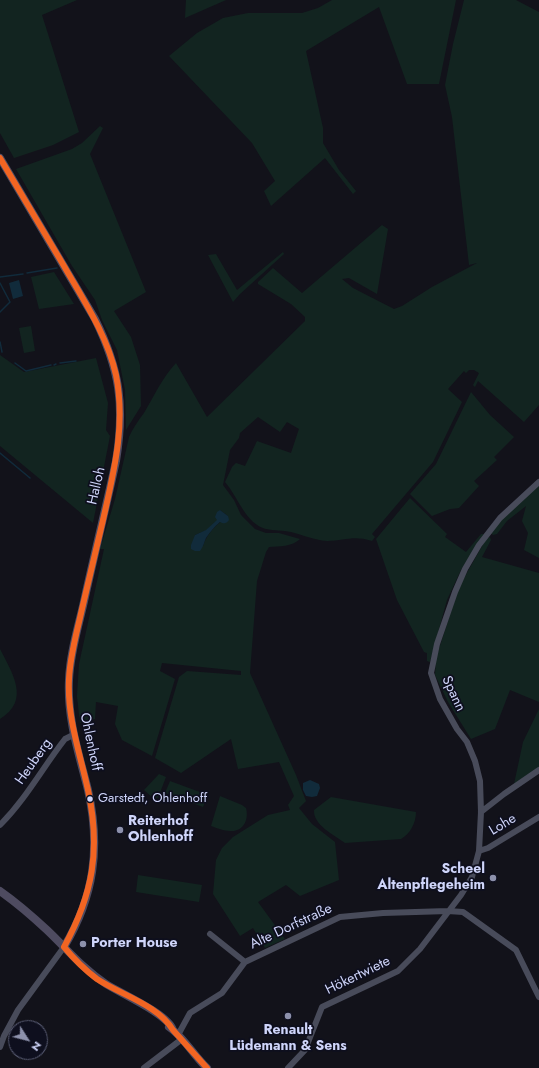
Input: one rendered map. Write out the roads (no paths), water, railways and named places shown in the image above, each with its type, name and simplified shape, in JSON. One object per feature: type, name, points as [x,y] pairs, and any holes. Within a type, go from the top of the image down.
[{"type":"main road","name":"Halloh","points":[[0,158],[95,319],[111,356],[120,394],[120,434],[116,462],[72,655],[69,678],[69,702]]},
{"type":"main road","name":"Ohlenhoff","points":[[64,947],[82,912],[94,864],[93,814],[74,735],[69,702]]},
{"type":"main road","points":[[0,891],[25,910],[83,967],[98,979],[158,1015],[160,1019],[178,1034],[207,1068]]},
{"type":"street","name":"Spann","points":[[448,911],[461,895],[472,877],[480,851],[480,781],[476,761],[467,742],[457,729],[440,699],[431,673],[437,644],[455,592],[475,551],[500,518],[539,482]]},
{"type":"street","name":"Heuberg","points":[[0,825],[11,814],[65,739],[74,735]]},
{"type":"street","points":[[481,812],[537,773]]},
{"type":"street","name":"Lohe","points":[[480,851],[488,848],[539,817]]},
{"type":"street","name":"Hökertwiete","points":[[288,1068],[305,1050],[322,1007],[398,971],[420,949],[448,911]]},
{"type":"street","name":"Alte Dorfstraße","points":[[144,1068],[182,1030],[190,1013],[222,993],[245,962],[340,917],[384,913],[463,912],[516,950],[539,998]]},
{"type":"street","points":[[210,934],[245,962]]},
{"type":"street","points":[[0,1047],[4,1036],[18,1010],[64,947]]},
{"type":"water","points":[[19,280],[23,296],[13,299],[9,283]]},
{"type":"water","points":[[220,510],[228,516],[229,520],[225,523],[220,522],[214,528],[206,538],[200,551],[191,549],[195,535],[206,530],[217,520],[215,517],[217,512]]},
{"type":"water","points":[[310,780],[319,784],[320,788],[317,796],[306,796],[303,790],[303,783]]},
{"type":"waterway","points":[[27,273],[57,268]]},
{"type":"waterway","points":[[0,277],[23,274]]},
{"type":"waterway","points":[[0,283],[10,302],[0,312]]},
{"type":"waterway","points":[[0,342],[2,352]]},
{"type":"waterway","points":[[60,363],[76,361]]},
{"type":"waterway","points":[[15,363],[26,371],[51,365]]},
{"type":"waterway","points":[[0,453],[30,478]]},
{"type":"place","name":"Garstedt, Ohlenhoff","points":[[90,799]]},
{"type":"place","name":"Reiterhof Ohlenhoff","points":[[120,830]]},
{"type":"place","name":"Scheel Altenpflegeheim","points":[[493,878]]},
{"type":"place","name":"Porter House","points":[[83,944]]},
{"type":"place","name":"Renault Lüdemann & Sens","points":[[288,1016]]}]
